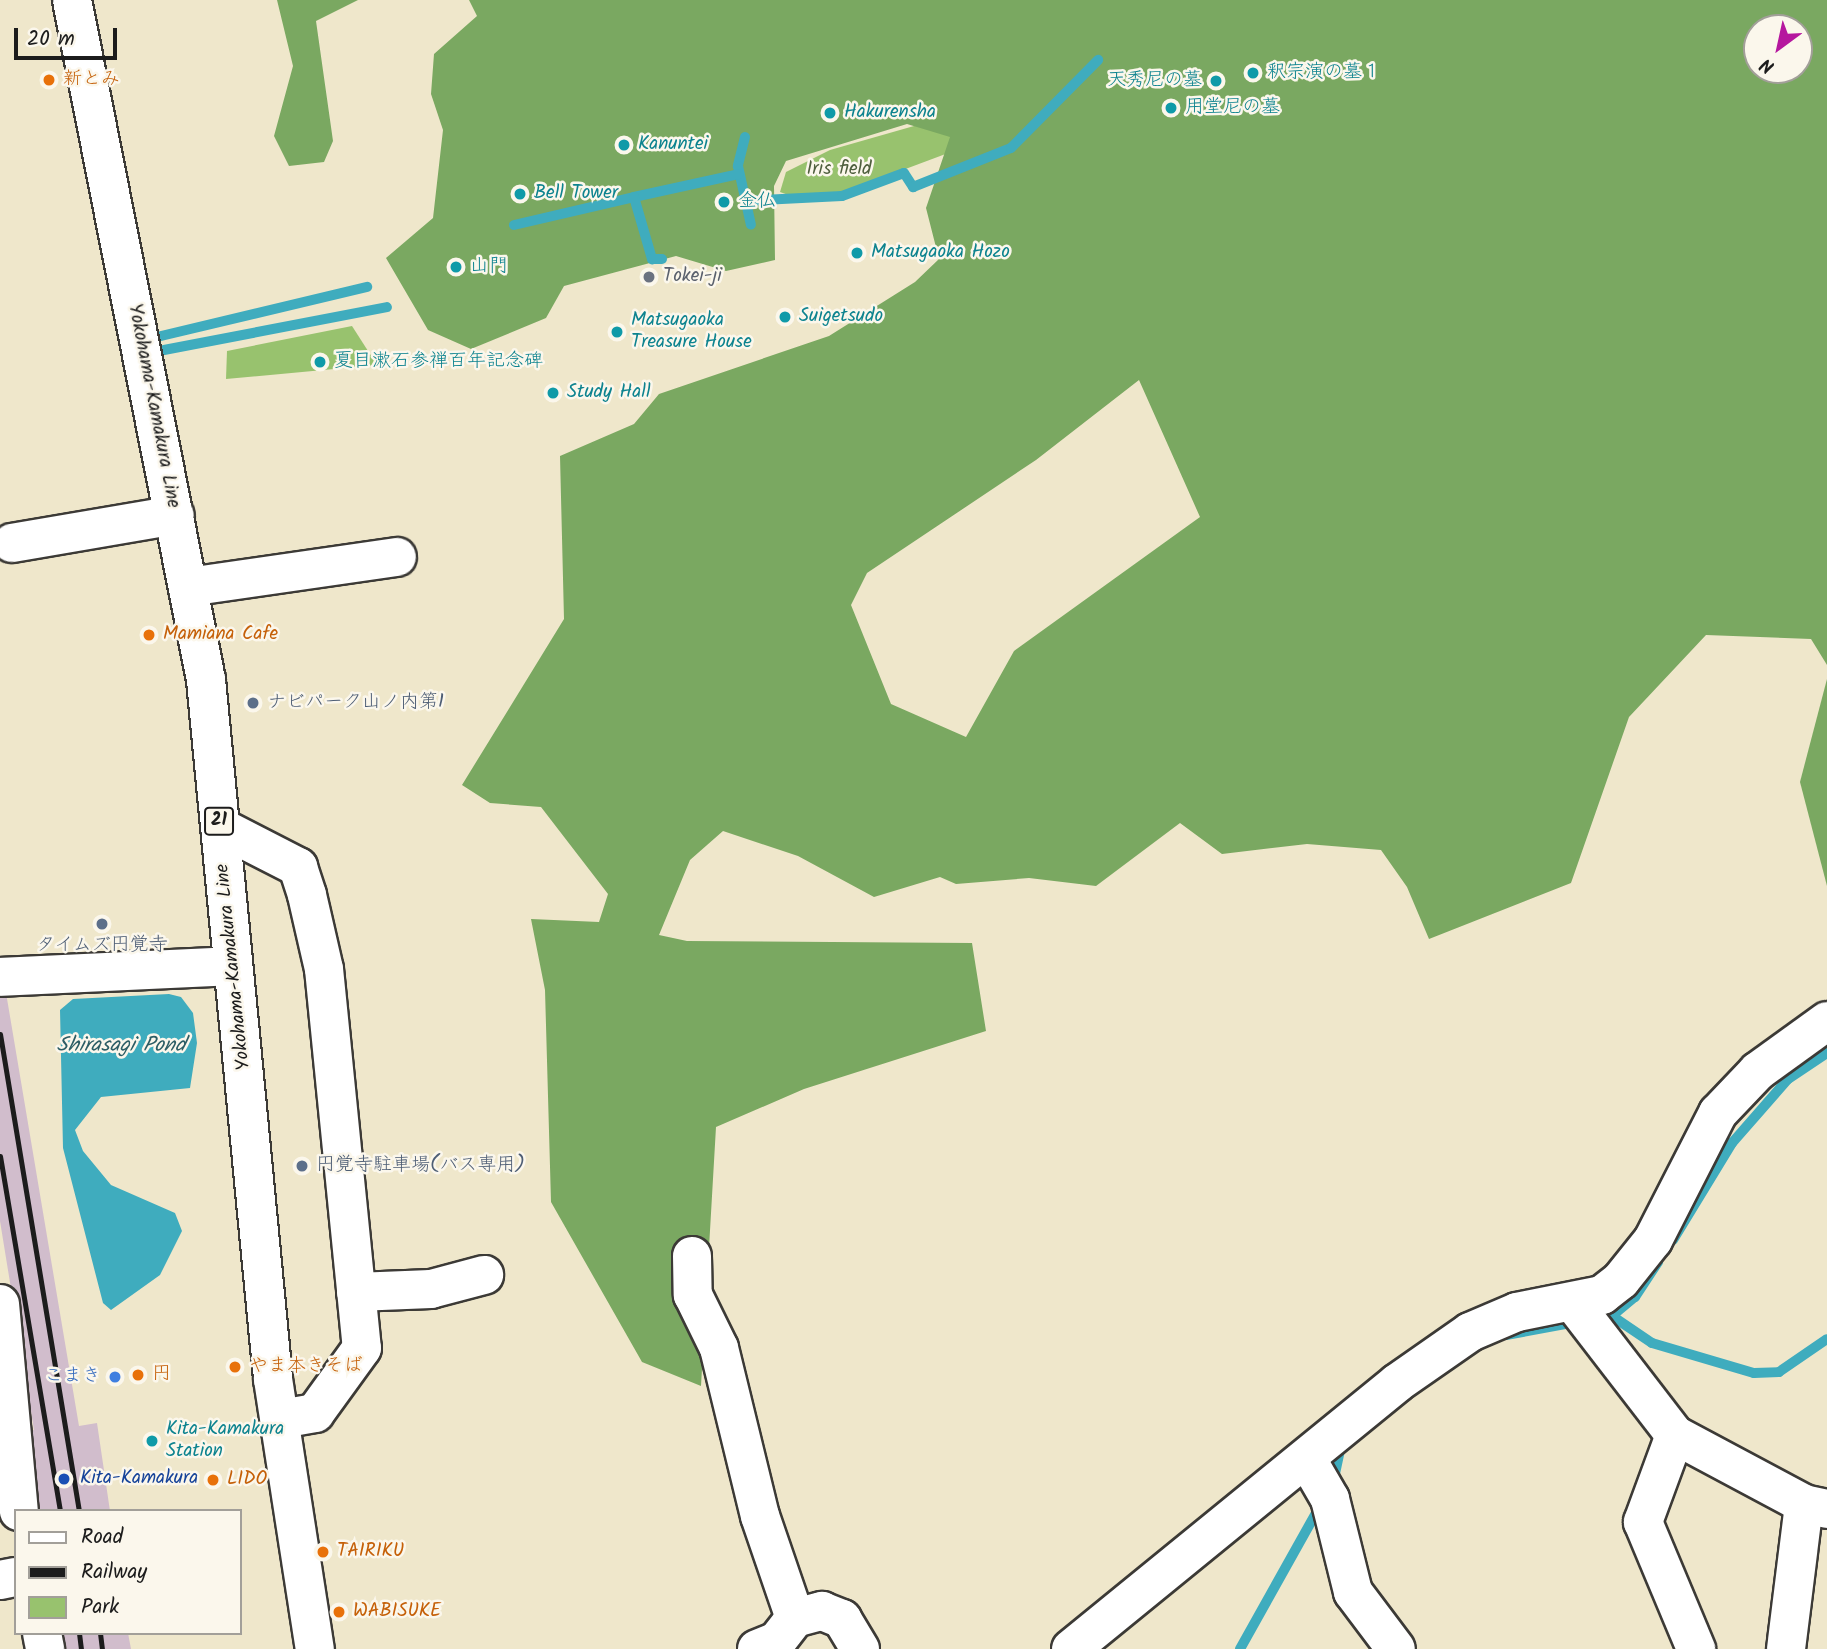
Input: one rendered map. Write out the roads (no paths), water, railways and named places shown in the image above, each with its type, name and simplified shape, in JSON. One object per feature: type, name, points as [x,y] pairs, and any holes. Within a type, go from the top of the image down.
[{"type":"street","name":"Yokohama-Kamakura Line","points":[[72,0],[206,680],[232,966],[280,1419],[316,1649]]},
{"type":"street","points":[[12,543],[175,515]]},
{"type":"street","points":[[188,587],[397,557]]},
{"type":"street","points":[[220,827],[298,867],[324,969],[362,1348],[315,1413],[280,1419]]},
{"type":"street","points":[[0,977],[232,966]]},
{"type":"street","points":[[1071,1649],[1308,1461],[1397,1383],[1470,1332],[1517,1312],[1574,1304],[1602,1295],[1642,1257],[1707,1132],[1737,1091],[1827,1021]]},
{"type":"street","points":[[692,1256],[694,1295],[719,1348],[760,1516],[794,1618]]},
{"type":"street","points":[[356,1292],[431,1289],[484,1275]]},
{"type":"street","points":[[0,1304],[2,1350],[19,1509]]},
{"type":"street","points":[[1574,1304],[1675,1435],[1815,1507],[1786,1649]]},
{"type":"street","points":[[1675,1435],[1643,1522],[1696,1649]]},
{"type":"street","points":[[1308,1461],[1330,1499],[1353,1592],[1396,1649]]},
{"type":"street","points":[[757,1649],[777,1641],[794,1618],[822,1611],[842,1619],[860,1649]]},
{"type":"water","name":"Shirasagi Pond","points":[[169,994],[181,997],[193,1013],[197,1043],[190,1088],[101,1097],[75,1130],[83,1151],[111,1185],[175,1213],[182,1231],[160,1275],[111,1310],[103,1303],[63,1148],[60,1010],[73,999]]},
{"type":"waterway","points":[[745,201],[842,196],[904,173],[913,187],[1011,148],[1098,60]]},
{"type":"waterway","points":[[745,137],[738,166],[751,225]]},
{"type":"waterway","points":[[634,197],[739,174]]},
{"type":"waterway","points":[[514,225],[634,197],[652,259],[662,259]]},
{"type":"waterway","points":[[161,336],[367,287]]},
{"type":"waterway","points":[[164,350],[387,307]]},
{"type":"waterway","points":[[1673,1240],[1732,1143],[1788,1079],[1827,1053]]},
{"type":"waterway","points":[[1595,1319],[1612,1316],[1635,1297],[1658,1262]]},
{"type":"waterway","points":[[1612,1316],[1652,1343],[1754,1373],[1779,1372],[1827,1339]]},
{"type":"waterway","points":[[1506,1335],[1576,1322]]},
{"type":"waterway","points":[[1333,1483],[1341,1444]]},
{"type":"waterway","points":[[1240,1649],[1320,1506]]},
{"type":"railway","points":[[0,1034],[79,1509]]},
{"type":"railway","points":[[0,1156],[60,1509]]},
{"type":"railway","points":[[79,1635],[81,1649]]},
{"type":"railway","points":[[100,1635],[102,1649]]},
{"type":"place","name":"釈宗演の墓１","points":[[1253,73]]},
{"type":"place","name":"新とみ","points":[[49,80]]},
{"type":"place","name":"天秀尼の墓","points":[[1216,81]]},
{"type":"place","name":"用堂尼の墓","points":[[1171,108]]},
{"type":"place","name":"Hakurensha","points":[[830,113]]},
{"type":"place","name":"Kanuntei","points":[[624,145]]},
{"type":"place","name":"Bell Tower","points":[[520,194]]},
{"type":"place","name":"金仏","points":[[724,202]]},
{"type":"place","name":"Matsugaoka Hozo","points":[[857,253]]},
{"type":"place","name":"山門","points":[[456,267]]},
{"type":"place","name":"Tokei-ji","points":[[649,277]]},
{"type":"place","name":"Suigetsudo","points":[[785,317]]},
{"type":"place","name":"Matsugaoka Treasure House","points":[[617,332]]},
{"type":"place","name":"夏目漱石参禅百年記念碑","points":[[320,362]]},
{"type":"place","name":"Study Hall","points":[[553,393]]},
{"type":"place","name":"Mamiana Cafe","points":[[149,635]]},
{"type":"place","name":"ナビパーク山ノ内第1","points":[[253,703]]},
{"type":"place","name":"タイムズ円覚寺","points":[[102,924]]},
{"type":"place","name":"円覚寺駐車場(バス専用)","points":[[302,1166]]},
{"type":"place","name":"やま本きそば","points":[[235,1367]]},
{"type":"place","name":"円","points":[[138,1375]]},
{"type":"place","name":"こまき","points":[[115,1377]]},
{"type":"place","name":"Kita-Kamakura Station","points":[[152,1441]]},
{"type":"place","name":"Kita-Kamakura","points":[[64,1479]]},
{"type":"place","name":"LIDO","points":[[213,1480]]},
{"type":"place","name":"TAIRIKU","points":[[323,1552]]},
{"type":"place","name":"WABISUKE","points":[[339,1612]]},
{"type":"park label","name":"Iris field","points":[[839,170]]}]
